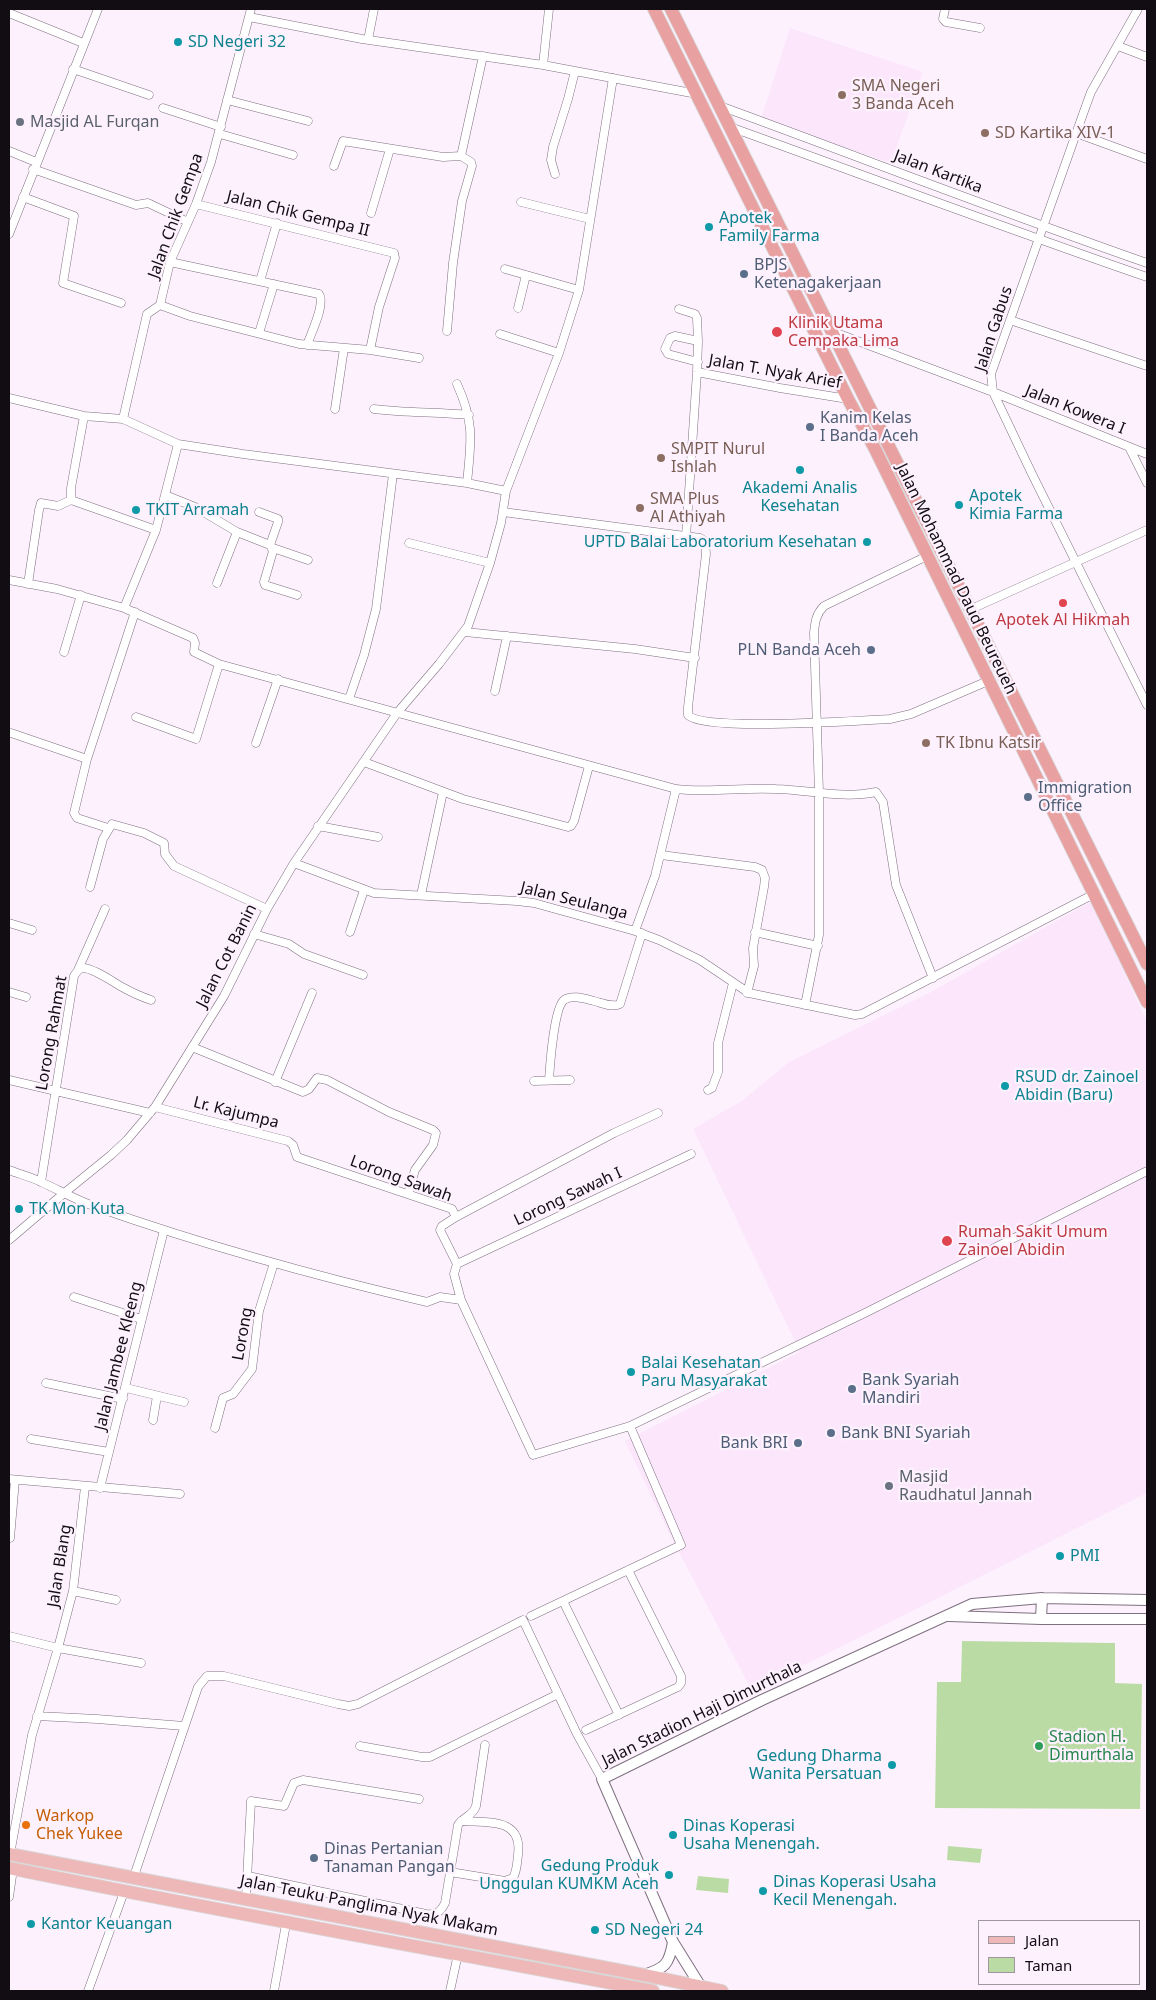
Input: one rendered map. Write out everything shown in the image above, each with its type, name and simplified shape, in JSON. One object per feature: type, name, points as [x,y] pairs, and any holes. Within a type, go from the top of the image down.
[{"type":"highway","name":"Jalan Mohammad Daud Beureueh","points":[[654,9],[875,450],[1147,1002]]},
{"type":"highway","name":"Jalan Mohammad Daud Beureueh","points":[[670,9],[1147,964]]},
{"type":"main road","name":"Jalan Teuku Panglima Nyak Makam","points":[[9,1854],[132,1879],[644,1974],[722,1991]]},
{"type":"main road","name":"Jalan Teuku Panglima Nyak Makam","points":[[11,1869],[286,1924],[652,1991]]},
{"type":"main road","points":[[270,1920],[273,1905]]},
{"type":"street","points":[[9,234],[34,165],[98,9]]},
{"type":"street","name":"Jalan Chik Gempa","points":[[122,420],[147,314],[160,305],[170,262],[196,204],[220,130],[251,9]]},
{"type":"street","points":[[368,40],[374,9]]},
{"type":"street","points":[[543,65],[549,9]]},
{"type":"street","points":[[945,9],[944,19],[946,22],[980,28]]},
{"type":"street","name":"Jalan Gabus","points":[[1138,9],[1092,92],[991,374],[993,392],[1075,564],[1147,705]]},
{"type":"street","points":[[9,13],[83,43]]},
{"type":"street","points":[[248,17],[368,40],[543,65],[696,94]]},
{"type":"street","points":[[1118,46],[1147,57]]},
{"type":"street","points":[[461,156],[483,56]]},
{"type":"street","points":[[73,69],[149,95]]},
{"type":"street","points":[[555,174],[551,160],[553,147],[574,71]]},
{"type":"street","name":"Jalan Cot Banin","points":[[9,1240],[111,1155],[153,1110],[224,996],[267,909],[318,826],[397,713],[465,632],[473,615],[490,563],[503,512],[506,491],[559,353],[579,290],[614,78]]},
{"type":"street","points":[[227,100],[308,122]]},
{"type":"street","name":"Jalan Kartika","points":[[720,106],[924,180],[1043,227],[1147,263]]},
{"type":"street","points":[[164,108],[220,130],[293,155]]},
{"type":"street","name":"Jalan Kartika","points":[[730,127],[919,194],[1039,240],[1147,277]]},
{"type":"street","points":[[1076,133],[1147,159]]},
{"type":"street","points":[[334,166],[343,141],[443,157],[461,156],[471,162],[472,166],[462,201],[453,263],[447,331]]},
{"type":"street","points":[[371,213],[390,150]]},
{"type":"street","points":[[9,151],[34,165],[136,205],[148,203],[188,222]]},
{"type":"street","points":[[23,198],[74,216],[63,283],[121,302]]},
{"type":"street","points":[[521,202],[590,220]]},
{"type":"street","name":"Jalan Chik Gempa II","points":[[196,204],[394,253],[395,258],[379,307],[370,350]]},
{"type":"street","points":[[260,281],[277,224]]},
{"type":"street","points":[[170,262],[319,294],[321,305],[307,345]]},
{"type":"street","points":[[505,270],[579,290]]},
{"type":"street","points":[[518,308],[526,275]]},
{"type":"street","points":[[259,333],[274,284]]},
{"type":"street","points":[[160,305],[190,316],[307,345],[370,350],[419,358]]},
{"type":"street","points":[[679,309],[695,314],[698,328],[698,362],[686,537]]},
{"type":"street","points":[[1010,320],[1147,366]]},
{"type":"street","name":"Jalan Kowera I","points":[[831,331],[993,392],[1147,454]]},
{"type":"street","points":[[500,334],[559,353]]},
{"type":"street","points":[[698,341],[672,337],[667,342],[665,349],[671,355],[698,362]]},
{"type":"street","points":[[335,409],[344,348]]},
{"type":"street","name":"Jalan T. Nyak Arief","points":[[697,372],[848,399]]},
{"type":"street","points":[[457,384],[469,415],[471,441],[467,483]]},
{"type":"street","points":[[9,398],[84,416],[122,420],[178,444],[467,483],[506,491]]},
{"type":"street","points":[[374,409],[410,413],[430,411],[469,415]]},
{"type":"street","points":[[71,500],[71,488],[84,416]]},
{"type":"street","points":[[124,608],[156,530],[178,444]]},
{"type":"street","points":[[1129,446],[1147,483]]},
{"type":"street","points":[[349,699],[373,623],[394,474]]},
{"type":"street","points":[[165,495],[195,507],[236,532],[308,560]]},
{"type":"street","points":[[28,584],[41,503],[58,506],[71,500],[156,530]]},
{"type":"street","points":[[259,512],[278,519],[264,582],[265,585],[297,595]]},
{"type":"street","points":[[503,512],[704,540],[706,544],[688,707],[688,715],[693,719],[741,724],[890,719],[911,714],[988,681]]},
{"type":"street","points":[[969,610],[1147,530]]},
{"type":"street","points":[[217,583],[236,532]]},
{"type":"street","points":[[409,543],[490,563]]},
{"type":"street","points":[[805,1005],[818,946],[819,793],[814,633],[818,612],[824,606],[927,556]]},
{"type":"street","points":[[9,580],[81,595],[135,612],[193,638],[195,643],[194,652],[219,664],[676,789],[696,791],[774,789],[862,795],[876,792],[883,802],[896,885],[932,978]]},
{"type":"street","points":[[64,652],[81,595]]},
{"type":"street","points":[[108,828],[77,818],[74,813],[87,759],[135,612]]},
{"type":"street","points":[[465,632],[636,649],[694,658]]},
{"type":"street","points":[[495,691],[507,636]]},
{"type":"street","points":[[136,717],[196,739],[219,664]]},
{"type":"street","points":[[256,744],[278,679]]},
{"type":"street","points":[[11,732],[87,759]]},
{"type":"street","points":[[364,762],[463,799],[568,827],[571,826],[574,820],[589,766]]},
{"type":"street","points":[[549,1080],[555,1028],[560,1005],[566,999],[574,998],[613,1006],[620,1004],[661,855],[676,789]]},
{"type":"street","points":[[421,895],[443,792]]},
{"type":"street","points":[[90,887],[103,839],[112,824],[144,833],[164,843],[164,854],[174,866],[267,909]]},
{"type":"street","points":[[318,826],[378,837]]},
{"type":"street","points":[[661,855],[755,867],[762,870],[765,878],[764,887],[752,948],[754,966],[747,993],[848,1014],[862,1014],[1094,894]]},
{"type":"street","name":"Jalan Seulanga","points":[[294,863],[364,890],[379,893],[503,899],[534,903],[639,932],[692,956],[747,993]]},
{"type":"street","points":[[350,932],[364,890]]},
{"type":"street","points":[[78,970],[105,910]]},
{"type":"street","points":[[9,923],[32,930]]},
{"type":"street","points":[[755,932],[818,946]]},
{"type":"street","points":[[254,934],[289,944],[304,954],[363,975]]},
{"type":"street","name":"Lorong Rahmat","points":[[41,1182],[74,976],[82,968],[88,969],[109,978],[123,988],[151,1000]]},
{"type":"street","points":[[708,1090],[712,1088],[718,1072],[718,1043],[733,983]]},
{"type":"street","points":[[9,992],[26,997]]},
{"type":"street","points":[[275,1082],[312,993]]},
{"type":"street","points":[[192,1047],[275,1082],[305,1092],[314,1080],[321,1078],[389,1112],[433,1130],[436,1133],[435,1141],[415,1170],[408,1194]]},
{"type":"street","name":"Lr. Kajumpa","points":[[9,1080],[56,1092],[153,1110],[288,1141],[293,1145],[297,1157],[300,1158]]},
{"type":"street","points":[[534,1081],[570,1080]]},
{"type":"street","points":[[456,1218],[614,1133],[658,1113]]},
{"type":"street","name":"Lorong Sawah I","points":[[457,1264],[691,1154]]},
{"type":"street","name":"Lorong Sawah","points":[[300,1158],[452,1209],[456,1218],[442,1226],[440,1230],[457,1264],[454,1274],[461,1300],[534,1454],[630,1426]]},
{"type":"street","points":[[9,1170],[41,1182],[63,1194],[91,1205],[274,1264],[427,1302],[440,1297],[461,1300]]},
{"type":"street","points":[[531,1616],[681,1545],[630,1426],[867,1312],[1147,1171]]},
{"type":"street","name":"Jalan Jambee Kleeng","points":[[100,1488],[164,1230]]},
{"type":"street","name":"Lorong","points":[[215,1428],[222,1398],[233,1394],[252,1369],[259,1311],[274,1264]]},
{"type":"street","points":[[74,1297],[141,1318]]},
{"type":"street","points":[[46,1383],[123,1399]]},
{"type":"street","points":[[126,1388],[184,1402]]},
{"type":"street","points":[[153,1420],[157,1396]]},
{"type":"street","points":[[31,1439],[110,1452]]},
{"type":"street","points":[[10,1538],[12,1480],[180,1494]]},
{"type":"street","name":"Jalan Blang","points":[[9,1854],[37,1716],[73,1591],[85,1487]]},
{"type":"street","points":[[586,1730],[678,1687],[681,1683],[682,1678],[628,1570]]},
{"type":"street","points":[[73,1591],[116,1600]]},
{"type":"street","points":[[1041,1619],[1042,1598]]},
{"type":"street","name":"Jalan Stadion Haji Dimurthala","points":[[701,1987],[673,1942],[602,1779],[833,1666],[949,1616],[972,1604],[1042,1598],[1147,1600]]},
{"type":"street","points":[[1101,1618],[1102,1599]]},
{"type":"street","points":[[563,1601],[619,1715]]},
{"type":"street","name":"Jalan Stadion Haji Dimurthala","points":[[949,1616],[1041,1619],[1147,1619]]},
{"type":"street","points":[[132,1879],[198,1687],[207,1676],[224,1676],[348,1706],[358,1704],[523,1620],[577,1734],[602,1779]]},
{"type":"street","points":[[9,1636],[58,1648],[141,1663]]},
{"type":"street","points":[[360,1746],[430,1757],[558,1694]]},
{"type":"street","points":[[37,1716],[184,1726]]},
{"type":"street","points":[[248,1876],[344,1898],[426,1914],[435,1914],[442,1909],[445,1903],[457,1830],[461,1821],[475,1809],[486,1746]]},
{"type":"street","points":[[246,1899],[251,1801],[284,1806],[294,1783],[303,1780],[420,1799]]},
{"type":"street","points":[[450,1872],[506,1881],[513,1878],[516,1871],[518,1844],[517,1837],[511,1828],[461,1821]]},
{"type":"street","points":[[9,1897],[11,1869]]},
{"type":"street","points":[[88,1991],[124,1892]]},
{"type":"street","points":[[274,1991],[286,1924]]},
{"type":"street","points":[[644,1974],[661,1968],[667,1963],[673,1942]]},
{"type":"street","points":[[450,1991],[458,1954]]},
{"type":"shaded area","name":"SMA Negeri 3 Banda Aceh","points":[[790,28],[923,72],[891,163],[761,119]]},
{"type":"shaded area","name":"Rumah Sakit Umum Zainoel Abidin","points":[[1092,901],[1147,1022],[1147,1493],[752,1691],[672,1539],[625,1441],[800,1352],[693,1129],[743,1100],[789,1062],[931,992]]},
{"type":"green space","name":"Stadion H. Dimurthala","points":[[962,1641],[1115,1643],[1115,1683],[1142,1684],[1140,1809],[935,1808],[937,1682],[961,1682]]},
{"type":"green space","points":[[948,1846],[982,1849],[980,1863],[947,1860]]},
{"type":"green space","points":[[698,1876],[729,1879],[728,1893],[696,1890]]},
{"type":"place","name":"SD Negeri 32","points":[[178,42]]},
{"type":"place","name":"SMA Negeri 3 Banda Aceh","points":[[842,95]]},
{"type":"place","name":"Masjid AL Furqan","points":[[20,122]]},
{"type":"place","name":"SD Kartika XIV-1","points":[[985,133]]},
{"type":"place","name":"Apotek Family Farma","points":[[709,227]]},
{"type":"place","name":"BPJS Ketenagakerjaan","points":[[744,274]]},
{"type":"place","name":"Klinik Utama Cempaka Lima","points":[[777,332]]},
{"type":"place","name":"Kanim Kelas I Banda Aceh","points":[[810,427]]},
{"type":"place","name":"SMPIT Nurul Ishlah","points":[[661,458]]},
{"type":"place","name":"Akademi Analis Kesehatan","points":[[800,470]]},
{"type":"place","name":"Apotek Kimia Farma","points":[[959,505]]},
{"type":"place","name":"SMA Plus Al Athiyah","points":[[640,508]]},
{"type":"place","name":"TKIT Arramah","points":[[136,510]]},
{"type":"place","name":"UPTD Balai Laboratorium Kesehatan","points":[[867,542]]},
{"type":"place","name":"Apotek Al Hikmah","points":[[1063,603]]},
{"type":"place","name":"PLN Banda Aceh","points":[[871,650]]},
{"type":"place","name":"TK Ibnu Katsir","points":[[926,743]]},
{"type":"place","name":"Immigration Office","points":[[1028,797]]},
{"type":"place","name":"RSUD dr. Zainoel Abidin (Baru)","points":[[1005,1086]]},
{"type":"place","name":"TK Mon Kuta","points":[[19,1209]]},
{"type":"place","name":"Rumah Sakit Umum Zainoel Abidin","points":[[947,1241]]},
{"type":"place","name":"Balai Kesehatan Paru Masyarakat","points":[[631,1372]]},
{"type":"place","name":"Bank Syariah Mandiri","points":[[852,1389]]},
{"type":"place","name":"Bank BNI Syariah","points":[[831,1433]]},
{"type":"place","name":"Bank BRI","points":[[798,1443]]},
{"type":"place","name":"Masjid Raudhatul Jannah","points":[[889,1486]]},
{"type":"place","name":"PMI","points":[[1060,1556]]},
{"type":"place","name":"Stadion H. Dimurthala","points":[[1039,1746]]},
{"type":"place","name":"Gedung Dharma Wanita Persatuan","points":[[892,1765]]},
{"type":"place","name":"Warkop Chek Yukee","points":[[26,1825]]},
{"type":"place","name":"Dinas Koperasi Usaha Menengah.","points":[[673,1835]]},
{"type":"place","name":"Dinas Pertanian Tanaman Pangan","points":[[314,1858]]},
{"type":"place","name":"Gedung Produk Unggulan KUMKM Aceh","points":[[669,1875]]},
{"type":"place","name":"Dinas Koperasi Usaha Kecil Menengah.","points":[[763,1891]]},
{"type":"place","name":"Kantor Keuangan","points":[[31,1924]]},
{"type":"place","name":"SD Negeri 24","points":[[595,1930]]}]
